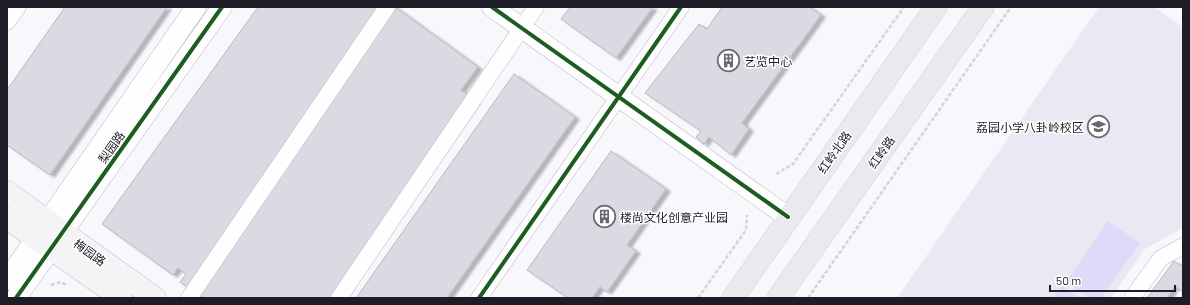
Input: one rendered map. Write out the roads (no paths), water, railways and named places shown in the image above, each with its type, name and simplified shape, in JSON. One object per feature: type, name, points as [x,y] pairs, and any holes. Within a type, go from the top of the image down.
[{"type":"main road","name":"红岭北路","points":[[732,298],[936,7]]},
{"type":"main road","name":"红岭路","points":[[778,298],[983,7]]},
{"type":"main road","name":"梅园路","points":[[7,192],[155,298]]},
{"type":"main road","name":"梅园路","points":[[7,218],[121,298]]},
{"type":"street","points":[[7,22],[18,7]]},
{"type":"street","name":"梨园路","points":[[16,298],[43,244],[196,7]]},
{"type":"street","name":"梨园路","points":[[55,226],[222,7]]},
{"type":"street","points":[[189,298],[386,7]]},
{"type":"street","points":[[492,7],[788,217]]},
{"type":"street","points":[[339,298],[536,7]]},
{"type":"street","points":[[479,298],[681,7]]},
{"type":"street","name":"梨园路","points":[[7,280],[43,244]]},
{"type":"street","points":[[1132,298],[1160,258],[1183,246]]},
{"type":"place","name":"艺览中心","points":[[729,61]]},
{"type":"place","name":"荔园小学八卦岭校区","points":[[1099,127]]},
{"type":"place","name":"楼尚文化创意产业园","points":[[605,217]]}]
